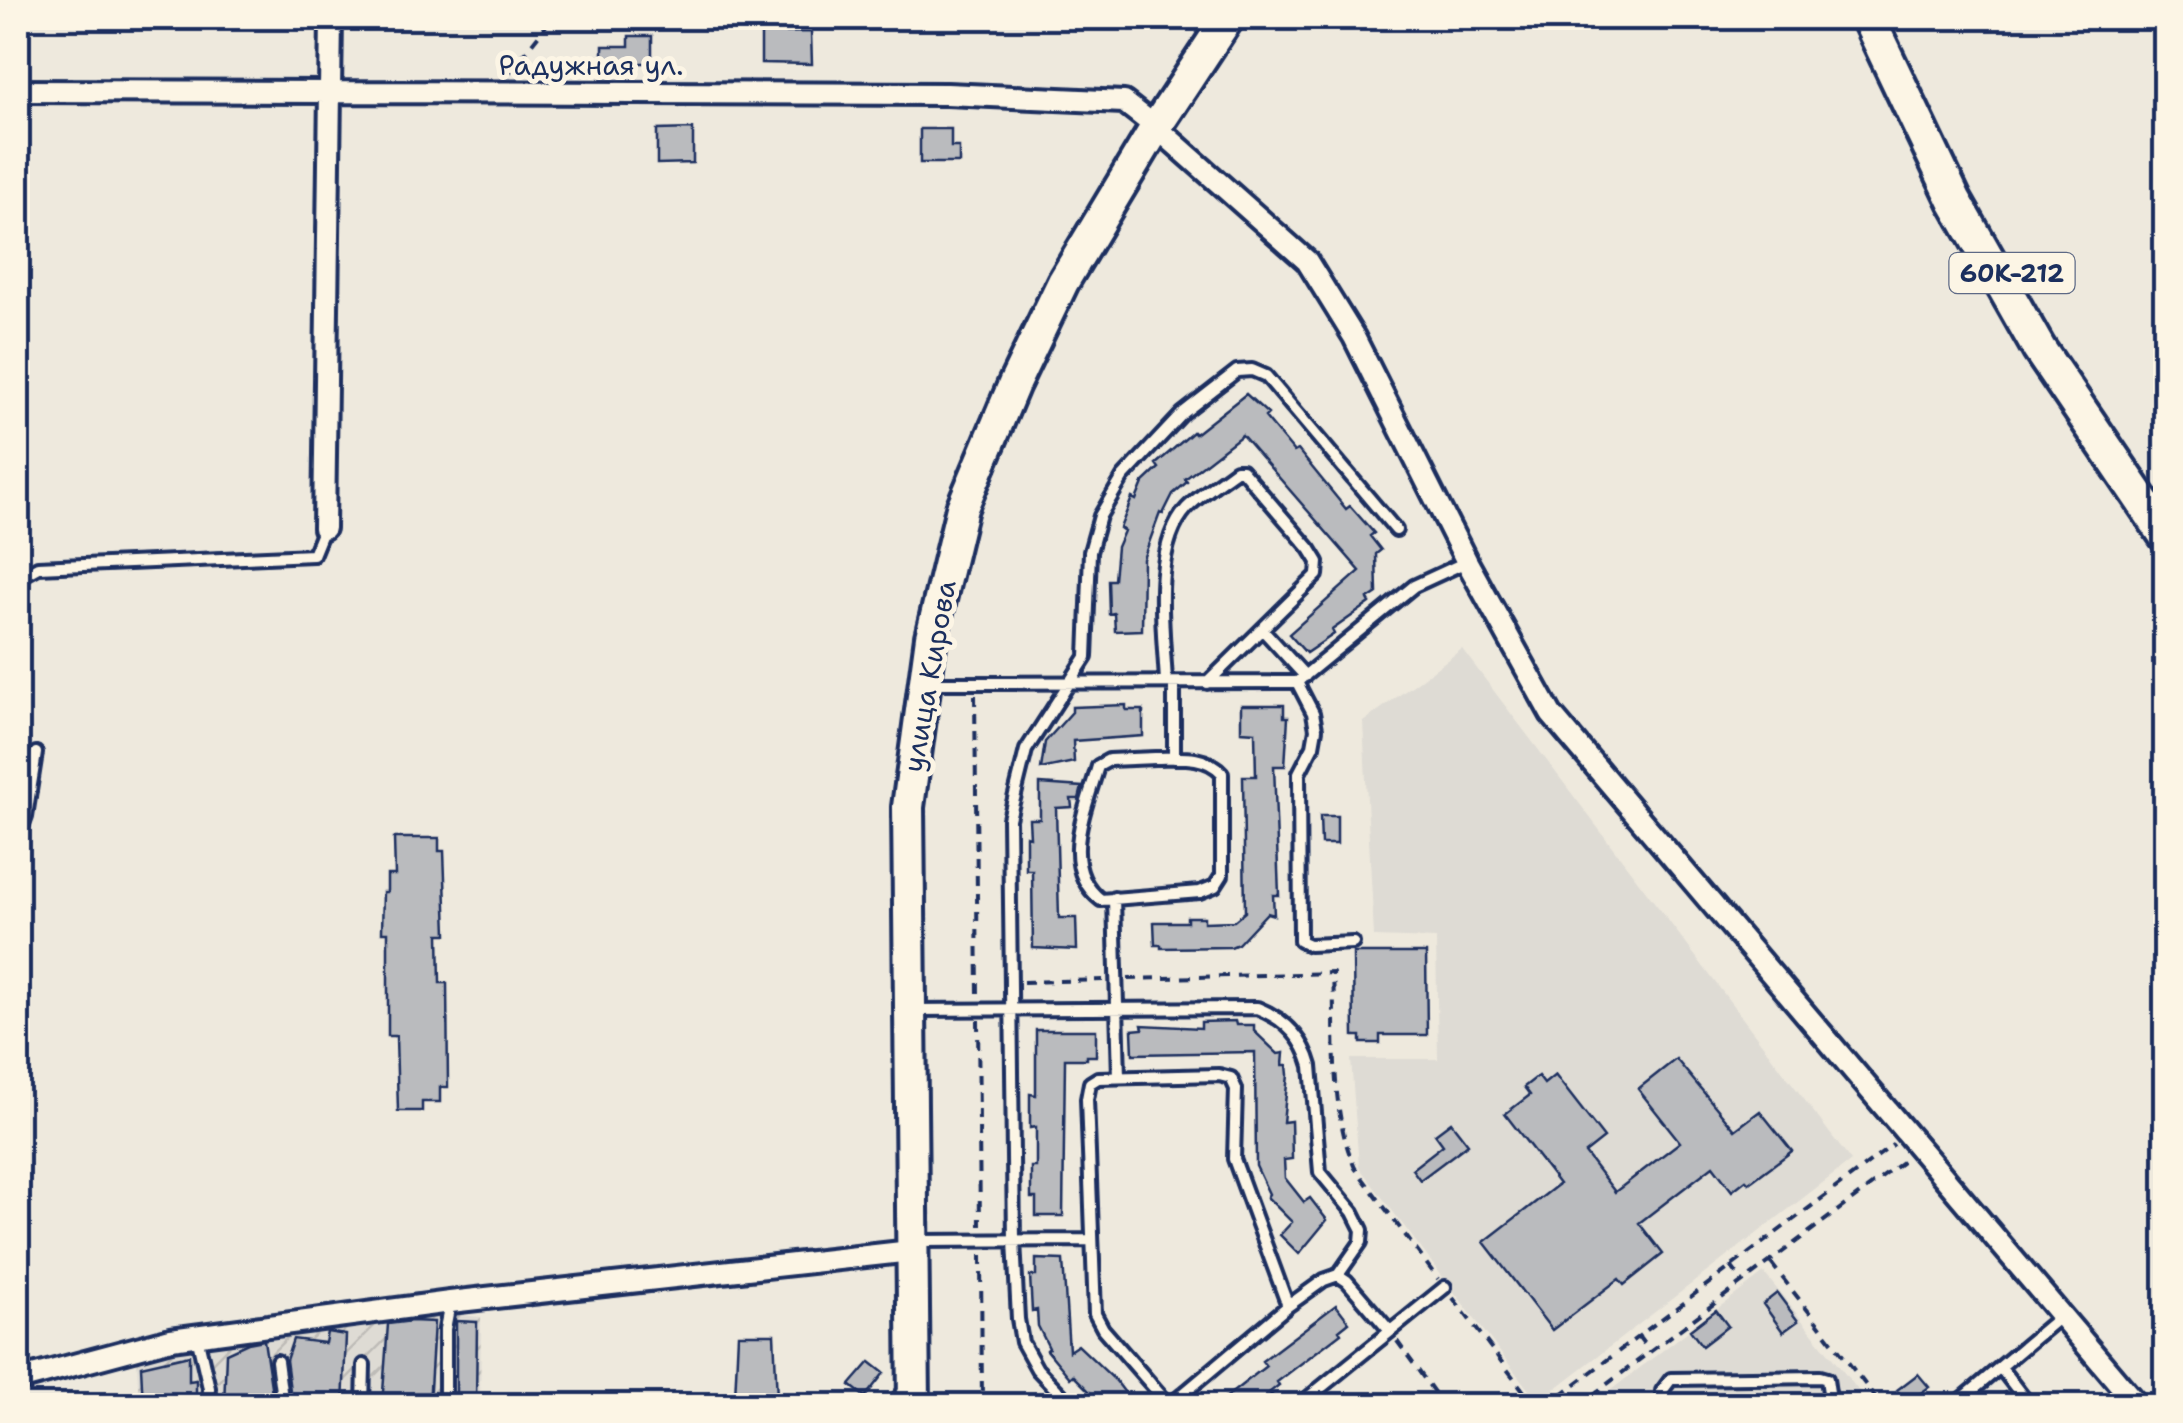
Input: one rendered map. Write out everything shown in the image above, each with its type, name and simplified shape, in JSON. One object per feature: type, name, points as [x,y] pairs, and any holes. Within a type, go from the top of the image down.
[{"type":"main road","name":"улица Кирова","points":[[914,1392],[908,807],[931,638],[962,508],[1014,384],[1063,282],[1156,127],[1228,18]]},
{"type":"main road","points":[[1868,18],[1955,201],[2020,316],[2166,536]]},
{"type":"main road","name":"60К-212","points":[[1886,18],[1997,249],[2166,514]]},
{"type":"street","points":[[324,528],[331,18]]},
{"type":"street","name":"Радужная ул.","points":[[18,91],[946,94],[1124,102],[1307,261],[1354,337],[1467,562],[1551,714],[2138,1406]]},
{"type":"street","points":[[18,1380],[171,1339],[911,1246]]},
{"type":"lane","points":[[1072,1406],[1036,1369],[1022,1342],[1014,1240],[1009,820],[1026,750],[1086,657],[1090,552],[1100,516],[1123,477],[1183,413],[1237,371],[1252,370],[1266,376],[1396,530]]},
{"type":"lane","points":[[1174,758],[1164,578],[1172,532],[1186,509],[1236,470],[1242,470],[1318,562],[1317,574],[1207,683]]},
{"type":"lane","points":[[18,578],[38,567],[313,554],[324,528]]},
{"type":"lane","points":[[924,683],[1207,683],[1301,679],[1414,586],[1467,562]]},
{"type":"lane","points":[[1262,629],[1301,679],[1316,729],[1313,746],[1299,773],[1300,941],[1308,945],[1352,943]]},
{"type":"lane","points":[[18,838],[26,816],[36,753]]},
{"type":"lane","points":[[1174,758],[1198,758],[1216,766],[1222,774],[1222,874],[1214,886],[1200,892],[1101,900],[1093,894],[1079,869],[1077,844],[1098,766],[1109,760],[1174,758]]},
{"type":"lane","points":[[18,775],[32,778]]},
{"type":"lane","points":[[1114,898],[1119,1078]]},
{"type":"lane","points":[[909,1010],[1257,1008],[1286,1024],[1306,1051],[1311,1066],[1320,1172],[1354,1212],[1362,1230],[1361,1242],[1338,1275],[1324,1280],[1288,1306],[1170,1405],[1095,1314],[1087,1099],[1090,1083],[1098,1078],[1218,1074],[1231,1078],[1236,1089],[1234,1160],[1288,1306]]},
{"type":"lane","points":[[911,1246],[1092,1240]]},
{"type":"lane","points":[[1338,1275],[1348,1281],[1392,1335]]},
{"type":"lane","points":[[1298,1406],[1392,1335],[1445,1288]]},
{"type":"lane","points":[[445,1406],[445,1329],[450,1302]]},
{"type":"lane","points":[[1954,1406],[2062,1314]]},
{"type":"lane","points":[[197,1336],[209,1388],[208,1406]]},
{"type":"lane","points":[[277,1361],[283,1406]]},
{"type":"lane","points":[[363,1406],[364,1365]]},
{"type":"lane","points":[[2000,1367],[2030,1406]]},
{"type":"lane","points":[[1662,1406],[1662,1391],[1671,1379],[1820,1377],[1828,1380],[1830,1406]]},
{"type":"lane","points":[[892,1406],[914,1392]]},
{"type":"path","points":[[476,93],[504,80],[552,18]]},
{"type":"path","points":[[975,683],[982,1406]]},
{"type":"path","points":[[1578,1406],[1770,1262],[1915,1141]]},
{"type":"path","points":[[1546,1406],[1731,1266],[1915,1141]]},
{"type":"path","points":[[1770,1262],[1882,1406]]},
{"type":"path","points":[[1731,1266],[1742,1282]]},
{"type":"path","points":[[1392,1335],[1444,1406]]},
{"type":"path","points":[[1638,1336],[1650,1352]]},
{"type":"path","points":[[1990,1406],[2014,1386]]},
{"type":"shaded area","points":[[1462,649],[1851,1161],[1538,1402],[1359,1167],[1351,1059],[1438,1059],[1436,939],[1374,937],[1363,722]]},
{"type":"shaded area","points":[[1764,1273],[1870,1405],[1590,1406]]},
{"type":"shaded area","points":[[435,1313],[481,1317],[480,1405],[139,1405],[137,1361],[183,1348]]},
{"type":"building","points":[[811,32],[812,64],[761,63],[761,33]]},
{"type":"building","points":[[629,36],[652,36],[652,63],[603,63],[603,46],[629,46]]},
{"type":"building","points":[[693,129],[693,163],[657,164],[657,130]]},
{"type":"building","points":[[920,129],[951,129],[951,147],[959,147],[959,163],[920,163]]},
{"type":"building","points":[[1246,394],[1268,414],[1265,417],[1346,509],[1350,506],[1374,533],[1370,536],[1381,550],[1376,554],[1377,593],[1368,599],[1370,603],[1332,630],[1334,634],[1306,653],[1289,634],[1360,571],[1242,435],[1185,479],[1187,482],[1160,513],[1143,559],[1142,630],[1115,631],[1114,613],[1109,614],[1108,580],[1114,580],[1117,547],[1124,531],[1120,528],[1132,498],[1136,500],[1143,483],[1159,468],[1156,464]]},
{"type":"building","points":[[1126,705],[1126,710],[1143,710],[1143,736],[1073,741],[1074,762],[1041,769],[1045,742],[1072,712],[1072,707]]},
{"type":"building","points":[[1241,705],[1284,705],[1284,717],[1288,717],[1285,766],[1274,766],[1279,895],[1273,895],[1274,915],[1267,913],[1231,947],[1161,948],[1155,945],[1154,922],[1187,922],[1187,917],[1204,917],[1204,922],[1234,921],[1245,912],[1243,776],[1256,776],[1255,732],[1241,731]]},
{"type":"building","points":[[1040,784],[1082,787],[1079,799],[1071,799],[1072,807],[1056,808],[1059,918],[1076,918],[1077,950],[1033,948],[1032,870],[1026,870],[1026,836],[1030,837],[1029,819],[1040,819]]},
{"type":"building","points":[[1320,816],[1337,816],[1337,844],[1321,844]]},
{"type":"building","points":[[394,838],[439,838],[439,851],[444,851],[447,934],[439,934],[440,983],[447,983],[448,1087],[440,1087],[440,1102],[422,1102],[422,1111],[398,1111],[396,1036],[388,1036],[388,932],[382,932],[383,892],[387,892],[387,875],[395,875]]},
{"type":"building","points":[[1353,953],[1426,953],[1427,1035],[1380,1035],[1380,1043],[1361,1043],[1361,1036],[1354,1036]]},
{"type":"building","points":[[1235,1021],[1236,1025],[1254,1025],[1254,1031],[1278,1054],[1284,1053],[1283,1065],[1287,1065],[1288,1075],[1283,1122],[1291,1121],[1292,1159],[1284,1160],[1285,1178],[1304,1202],[1310,1198],[1327,1220],[1299,1254],[1280,1235],[1292,1222],[1267,1197],[1256,1166],[1255,1052],[1133,1054],[1132,1030],[1143,1029],[1142,1025],[1201,1028],[1201,1022]]},
{"type":"building","points":[[1036,1030],[1096,1030],[1096,1056],[1065,1059],[1063,1216],[1036,1216],[1036,1198],[1031,1198],[1036,1127],[1030,1128],[1030,1094],[1036,1095]]},
{"type":"building","points":[[1676,1059],[1735,1130],[1760,1111],[1792,1151],[1732,1191],[1713,1166],[1639,1223],[1663,1254],[1624,1285],[1619,1279],[1552,1330],[1484,1242],[1559,1184],[1505,1114],[1530,1095],[1524,1087],[1538,1076],[1544,1084],[1555,1075],[1604,1138],[1585,1153],[1615,1192],[1680,1142],[1638,1089]]},
{"type":"building","points":[[1451,1122],[1468,1144],[1420,1180],[1412,1169],[1443,1145],[1435,1134]]},
{"type":"building","points":[[1036,1259],[1063,1260],[1069,1351],[1078,1345],[1116,1381],[1135,1406],[1099,1406],[1047,1350],[1037,1310],[1032,1311],[1030,1276],[1036,1276]]},
{"type":"building","points":[[1777,1293],[1798,1321],[1783,1332],[1763,1304]]},
{"type":"building","points":[[1336,1305],[1349,1322],[1339,1330],[1341,1333],[1277,1382],[1272,1394],[1257,1406],[1215,1406],[1266,1366],[1262,1361]]},
{"type":"building","points":[[1716,1310],[1728,1326],[1702,1346],[1690,1330]]},
{"type":"building","points":[[456,1321],[477,1322],[476,1406],[456,1406]]},
{"type":"building","points":[[434,1322],[429,1406],[382,1406],[388,1324]]},
{"type":"building","points":[[327,1332],[346,1335],[343,1406],[292,1406],[286,1360],[293,1339],[325,1343]]},
{"type":"building","points":[[738,1334],[774,1334],[777,1398],[735,1398]]},
{"type":"building","points":[[264,1340],[274,1406],[224,1406],[226,1353]]},
{"type":"building","points":[[189,1355],[189,1381],[196,1380],[196,1406],[143,1406],[141,1366]]},
{"type":"building","points":[[870,1362],[884,1373],[865,1397],[850,1385]]},
{"type":"building","points":[[1918,1374],[1929,1387],[1907,1403],[1897,1390]]}]
